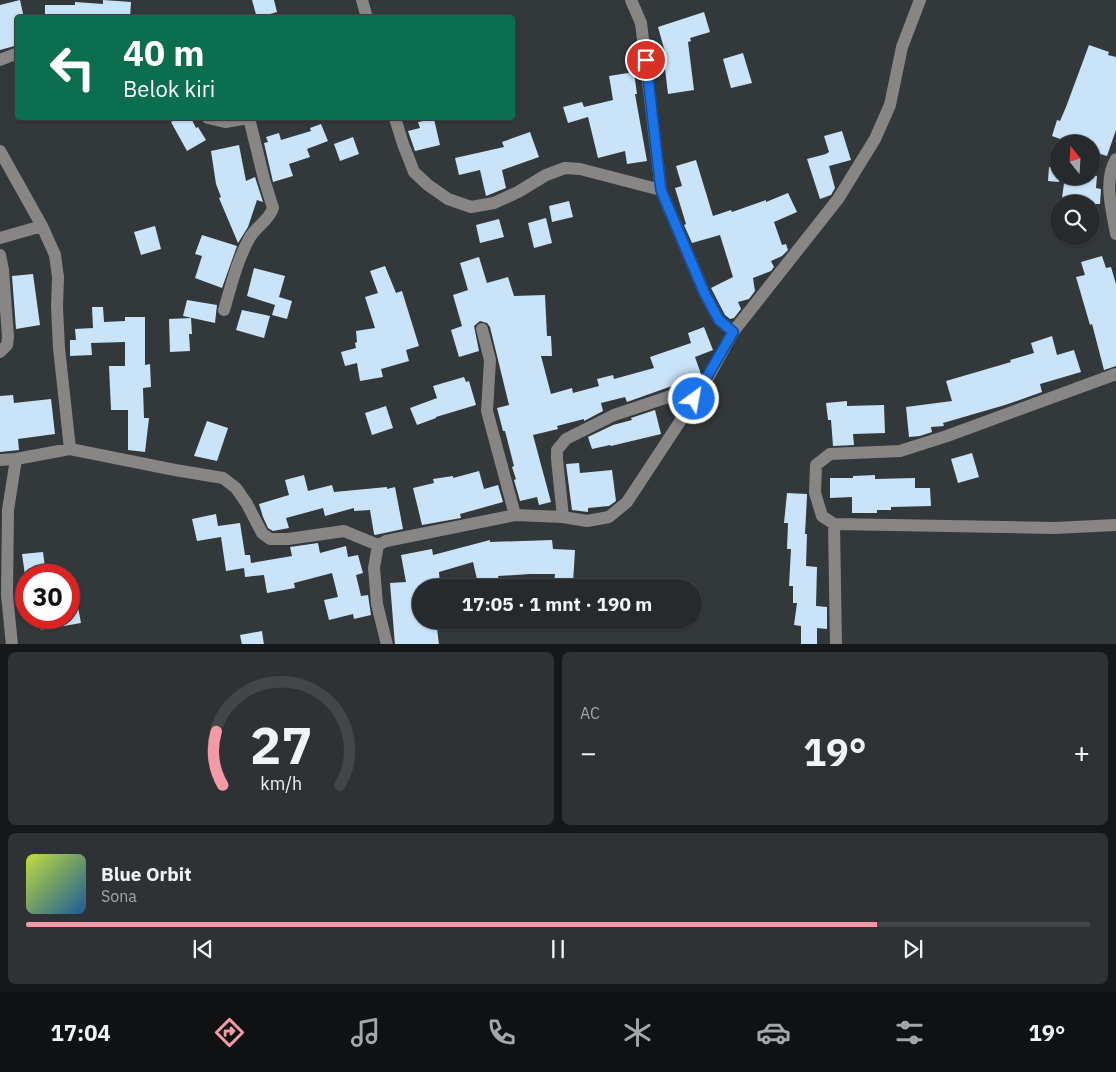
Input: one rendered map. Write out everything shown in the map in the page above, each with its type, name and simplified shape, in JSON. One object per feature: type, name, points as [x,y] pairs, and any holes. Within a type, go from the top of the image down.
[{"type":"street","points":[[362,0],[366,15]]},
{"type":"street","points":[[631,0],[641,23],[661,190],[704,292],[719,320],[733,332]]},
{"type":"street","points":[[0,460],[70,449],[224,478],[236,488],[247,504],[262,533],[270,539],[288,539],[344,531],[378,545],[439,529],[515,515],[563,517],[587,521],[609,516],[627,502],[704,385],[733,332],[838,199],[875,139],[890,105],[902,48],[920,0]]},
{"type":"street","points":[[0,60],[15,55]]},
{"type":"street","points":[[216,120],[225,122],[237,120]]},
{"type":"street","points":[[224,310],[238,265],[250,238],[266,220],[273,208],[249,120]]},
{"type":"street","points":[[396,120],[414,172],[448,199],[471,207],[494,203],[518,192],[546,175],[565,168],[580,169],[661,190]]},
{"type":"street","points":[[0,151],[42,226],[55,255],[58,277],[57,325],[70,449]]},
{"type":"street","points":[[1116,159],[1109,177],[1116,234]]},
{"type":"street","points":[[0,238],[42,226]]},
{"type":"street","points":[[0,255],[3,270],[8,337],[7,345],[0,352]]},
{"type":"street","points":[[482,329],[490,360],[487,411],[515,515]]},
{"type":"street","points":[[1116,374],[947,436],[900,451],[830,454],[816,465],[815,493],[822,516],[834,524],[1054,528],[1116,526]]},
{"type":"street","points":[[563,517],[557,459],[558,450],[566,440],[614,415],[704,385]]},
{"type":"street","points":[[12,644],[7,595],[8,510],[16,459]]},
{"type":"street","points":[[834,524],[836,644]]},
{"type":"street","points":[[378,545],[374,568],[377,604],[387,644]]},
{"type":"building","points":[[20,0],[23,15],[15,15],[15,46],[0,50],[0,5]]},
{"type":"building","points":[[103,0],[131,2],[130,15],[45,15],[45,5],[75,5],[75,2],[103,4]]},
{"type":"building","points":[[252,0],[274,0],[277,12],[267,15],[256,15]]},
{"type":"building","points":[[704,12],[710,32],[690,38],[691,41],[688,42],[694,90],[668,94],[663,52],[665,52],[658,27]]},
{"type":"building","points":[[1089,45],[1109,52],[1108,55],[1116,57],[1116,130],[1107,156],[1100,154],[1100,135],[1052,135],[1057,120],[1060,121]]},
{"type":"building","points":[[743,53],[752,83],[731,88],[723,59]]},
{"type":"building","points":[[634,72],[637,94],[635,94],[647,161],[627,164],[625,151],[598,158],[588,117],[568,123],[563,107],[582,102],[584,107],[613,100],[609,76]]},
{"type":"building","points":[[174,120],[192,120],[206,140],[187,151],[171,122]]},
{"type":"building","points":[[434,120],[440,145],[415,151],[408,131],[420,128],[418,122]]},
{"type":"building","points":[[321,124],[328,141],[307,149],[310,157],[289,164],[293,176],[273,182],[264,143],[268,142],[266,137],[279,133],[281,140],[311,131],[310,128]]},
{"type":"building","points":[[842,131],[851,160],[829,166],[835,188],[831,195],[820,199],[807,159],[829,152],[824,136]]},
{"type":"building","points":[[530,132],[539,157],[502,170],[506,188],[486,196],[480,170],[459,175],[455,158],[504,147],[502,142]]},
{"type":"building","points":[[353,137],[359,154],[340,161],[334,144]]},
{"type":"building","points":[[239,145],[246,181],[255,177],[263,202],[257,200],[248,227],[238,243],[219,198],[221,197],[216,184],[211,151]]},
{"type":"building","points":[[696,160],[713,216],[731,210],[732,212],[766,200],[766,202],[788,193],[797,212],[774,222],[782,245],[786,244],[788,250],[782,256],[771,261],[774,267],[771,271],[753,278],[755,291],[749,299],[738,302],[741,309],[734,318],[730,319],[725,315],[711,288],[733,277],[720,235],[692,243],[684,225],[686,224],[675,188],[682,186],[676,166]]},
{"type":"building","points":[[1049,167],[1050,167],[1050,181],[1048,181]]},
{"type":"building","points":[[1064,185],[1096,185],[1096,188],[1101,189],[1100,204],[1100,195],[1062,195]]},
{"type":"building","points":[[569,201],[573,217],[552,222],[549,206]]},
{"type":"building","points":[[546,218],[552,243],[534,248],[528,223]]},
{"type":"building","points":[[499,219],[504,237],[480,243],[476,225]]},
{"type":"building","points":[[155,226],[161,249],[141,255],[134,232]]},
{"type":"building","points":[[202,235],[237,246],[222,288],[195,278],[202,256],[195,254]]},
{"type":"building","points":[[1102,256],[1106,268],[1111,267],[1116,284],[1116,366],[1104,370],[1092,324],[1090,325],[1076,277],[1085,275],[1081,262]]},
{"type":"building","points":[[479,257],[487,283],[508,277],[514,296],[545,295],[547,336],[551,336],[552,356],[541,356],[551,394],[572,388],[573,393],[599,386],[597,379],[613,375],[614,379],[654,368],[650,357],[691,343],[688,333],[704,327],[713,350],[695,357],[700,376],[627,402],[625,397],[601,403],[603,411],[584,421],[584,419],[557,426],[558,429],[533,435],[551,502],[539,505],[537,497],[520,501],[514,480],[516,479],[512,467],[514,466],[497,408],[509,405],[490,327],[487,323],[480,321],[474,326],[479,351],[459,357],[451,330],[462,326],[453,295],[468,290],[460,263]]},
{"type":"building","points":[[385,266],[396,293],[402,291],[419,346],[406,350],[409,361],[381,369],[383,377],[360,381],[357,363],[345,366],[341,352],[356,348],[356,331],[375,328],[365,297],[378,293],[370,271]]},
{"type":"building","points":[[254,268],[285,276],[279,297],[292,301],[287,319],[272,315],[275,305],[247,296]]},
{"type":"building","points":[[33,274],[40,325],[16,329],[12,276]]},
{"type":"building","points":[[187,300],[217,305],[215,323],[183,316]]},
{"type":"building","points":[[92,307],[103,307],[104,322],[125,321],[125,317],[145,317],[145,365],[150,364],[151,387],[143,388],[144,418],[149,418],[145,452],[128,450],[128,410],[111,410],[109,366],[125,366],[125,342],[91,343],[92,355],[70,356],[70,340],[76,340],[75,329],[93,328]]},
{"type":"building","points":[[242,310],[270,316],[264,338],[236,330]]},
{"type":"building","points":[[191,318],[192,334],[189,334],[190,351],[170,352],[169,319]]},
{"type":"building","points":[[1052,336],[1057,355],[1074,350],[1081,372],[1040,384],[1042,392],[943,423],[944,426],[931,427],[932,432],[909,437],[906,407],[952,401],[946,381],[1011,362],[1010,360],[1034,353],[1031,343]]},
{"type":"building","points":[[464,377],[466,382],[469,381],[476,405],[417,425],[410,408],[437,398],[433,386]]},
{"type":"building","points":[[13,395],[14,403],[51,399],[55,434],[18,439],[19,450],[0,452],[0,396]]},
{"type":"building","points":[[847,401],[847,406],[884,405],[885,433],[853,434],[854,445],[833,446],[831,420],[828,420],[826,403]]},
{"type":"building","points":[[386,406],[393,428],[372,435],[365,413]]},
{"type":"building","points":[[655,410],[661,434],[592,449],[588,437],[613,425],[632,420],[631,418]]},
{"type":"building","points":[[207,421],[228,428],[217,461],[194,456]]},
{"type":"building","points":[[972,453],[979,477],[958,483],[951,459]]},
{"type":"building","points":[[579,463],[580,473],[612,470],[616,501],[609,506],[588,508],[588,512],[572,510],[566,464]]},
{"type":"building","points":[[479,471],[484,489],[498,485],[503,502],[460,514],[461,518],[422,525],[413,488],[434,483],[433,479],[453,476],[453,478]]},
{"type":"building","points":[[304,475],[308,491],[332,485],[334,492],[395,487],[403,529],[375,535],[370,510],[354,511],[354,508],[325,516],[323,508],[286,518],[289,528],[273,531],[268,528],[259,504],[289,495],[285,480]]},
{"type":"building","points":[[875,475],[875,479],[915,478],[915,488],[930,488],[931,506],[891,507],[891,510],[877,510],[877,513],[852,513],[852,497],[830,498],[830,478],[853,478],[853,476]]},
{"type":"building","points":[[787,493],[807,494],[806,566],[817,567],[816,606],[827,607],[827,629],[817,628],[817,644],[801,644],[801,626],[794,625],[797,603],[793,603],[793,586],[789,586],[791,549],[787,549],[788,523],[784,523]]},
{"type":"building","points":[[216,514],[218,526],[240,523],[245,555],[250,555],[251,563],[292,556],[290,547],[318,543],[320,553],[346,546],[348,557],[358,555],[363,573],[356,575],[361,596],[368,595],[371,615],[354,619],[353,614],[329,620],[324,600],[338,597],[332,573],[294,583],[295,588],[267,593],[264,575],[245,577],[244,568],[226,571],[221,537],[197,541],[192,519]]},
{"type":"building","points":[[490,540],[490,542],[552,540],[553,549],[575,550],[573,579],[554,579],[555,574],[530,574],[498,576],[499,579],[477,579],[473,562],[439,572],[440,579],[412,579],[412,629],[437,629],[439,644],[395,644],[390,583],[406,582],[401,555],[432,549],[433,555]]},
{"type":"building","points":[[43,552],[45,564],[23,564],[22,554]]},
{"type":"building","points":[[262,631],[264,644],[242,644],[240,635]]},
{"type":"route","points":[[646,60],[661,190],[704,292],[719,320],[733,332],[704,385],[694,399]]}]
